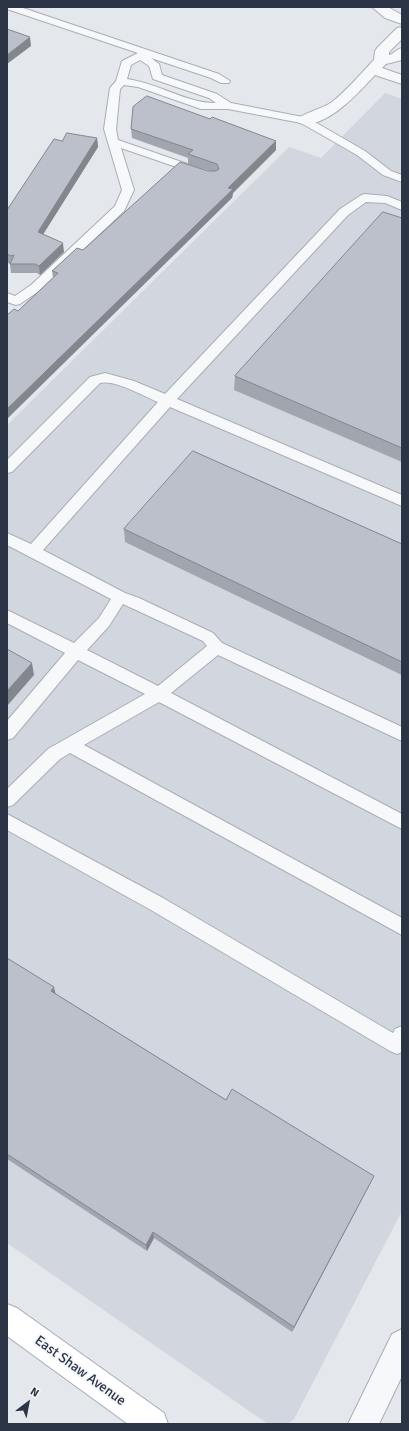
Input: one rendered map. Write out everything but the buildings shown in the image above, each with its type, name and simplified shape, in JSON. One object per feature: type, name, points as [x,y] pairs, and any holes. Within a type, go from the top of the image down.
[{"type":"main road","name":"East Shaw Avenue","points":[[7,1318],[153,1424]]},
{"type":"street","points":[[377,66],[382,51],[402,31]]},
{"type":"street","points":[[304,120],[320,115],[336,106],[377,66],[398,57],[402,52]]},
{"type":"street","points":[[377,66],[402,80]]},
{"type":"street","points":[[363,1424],[398,1362]]},
{"type":"lane","points":[[10,7],[141,53],[215,76],[225,81]]},
{"type":"lane","points":[[10,302],[35,288],[120,208],[125,199],[128,190],[110,129],[115,88],[121,82],[126,63],[141,53]]},
{"type":"lane","points":[[141,53],[154,64],[156,77],[213,96],[228,106]]},
{"type":"lane","points":[[121,82],[140,84],[202,106],[228,106],[304,120],[361,154],[387,173],[402,178]]},
{"type":"lane","points":[[113,142],[205,174]]},
{"type":"lane","points":[[32,552],[167,401],[344,212],[364,198],[387,200],[402,206]]},
{"type":"lane","points":[[7,468],[95,380],[105,377],[129,384],[402,501]]},
{"type":"lane","points":[[7,538],[120,597],[134,602],[208,637],[217,647],[402,734]]},
{"type":"lane","points":[[7,733],[76,651],[104,622],[120,597]]},
{"type":"lane","points":[[7,616],[402,822]]},
{"type":"lane","points":[[7,800],[54,754],[69,744],[159,694],[217,647]]},
{"type":"lane","points":[[69,744],[402,927]]},
{"type":"lane","points":[[7,821],[157,904],[400,1043]]},
{"type":"shaded area","points":[[385,93],[402,99],[402,1211],[294,1419],[288,1424],[268,1424],[7,1243],[7,425],[289,147],[321,158]]}]
